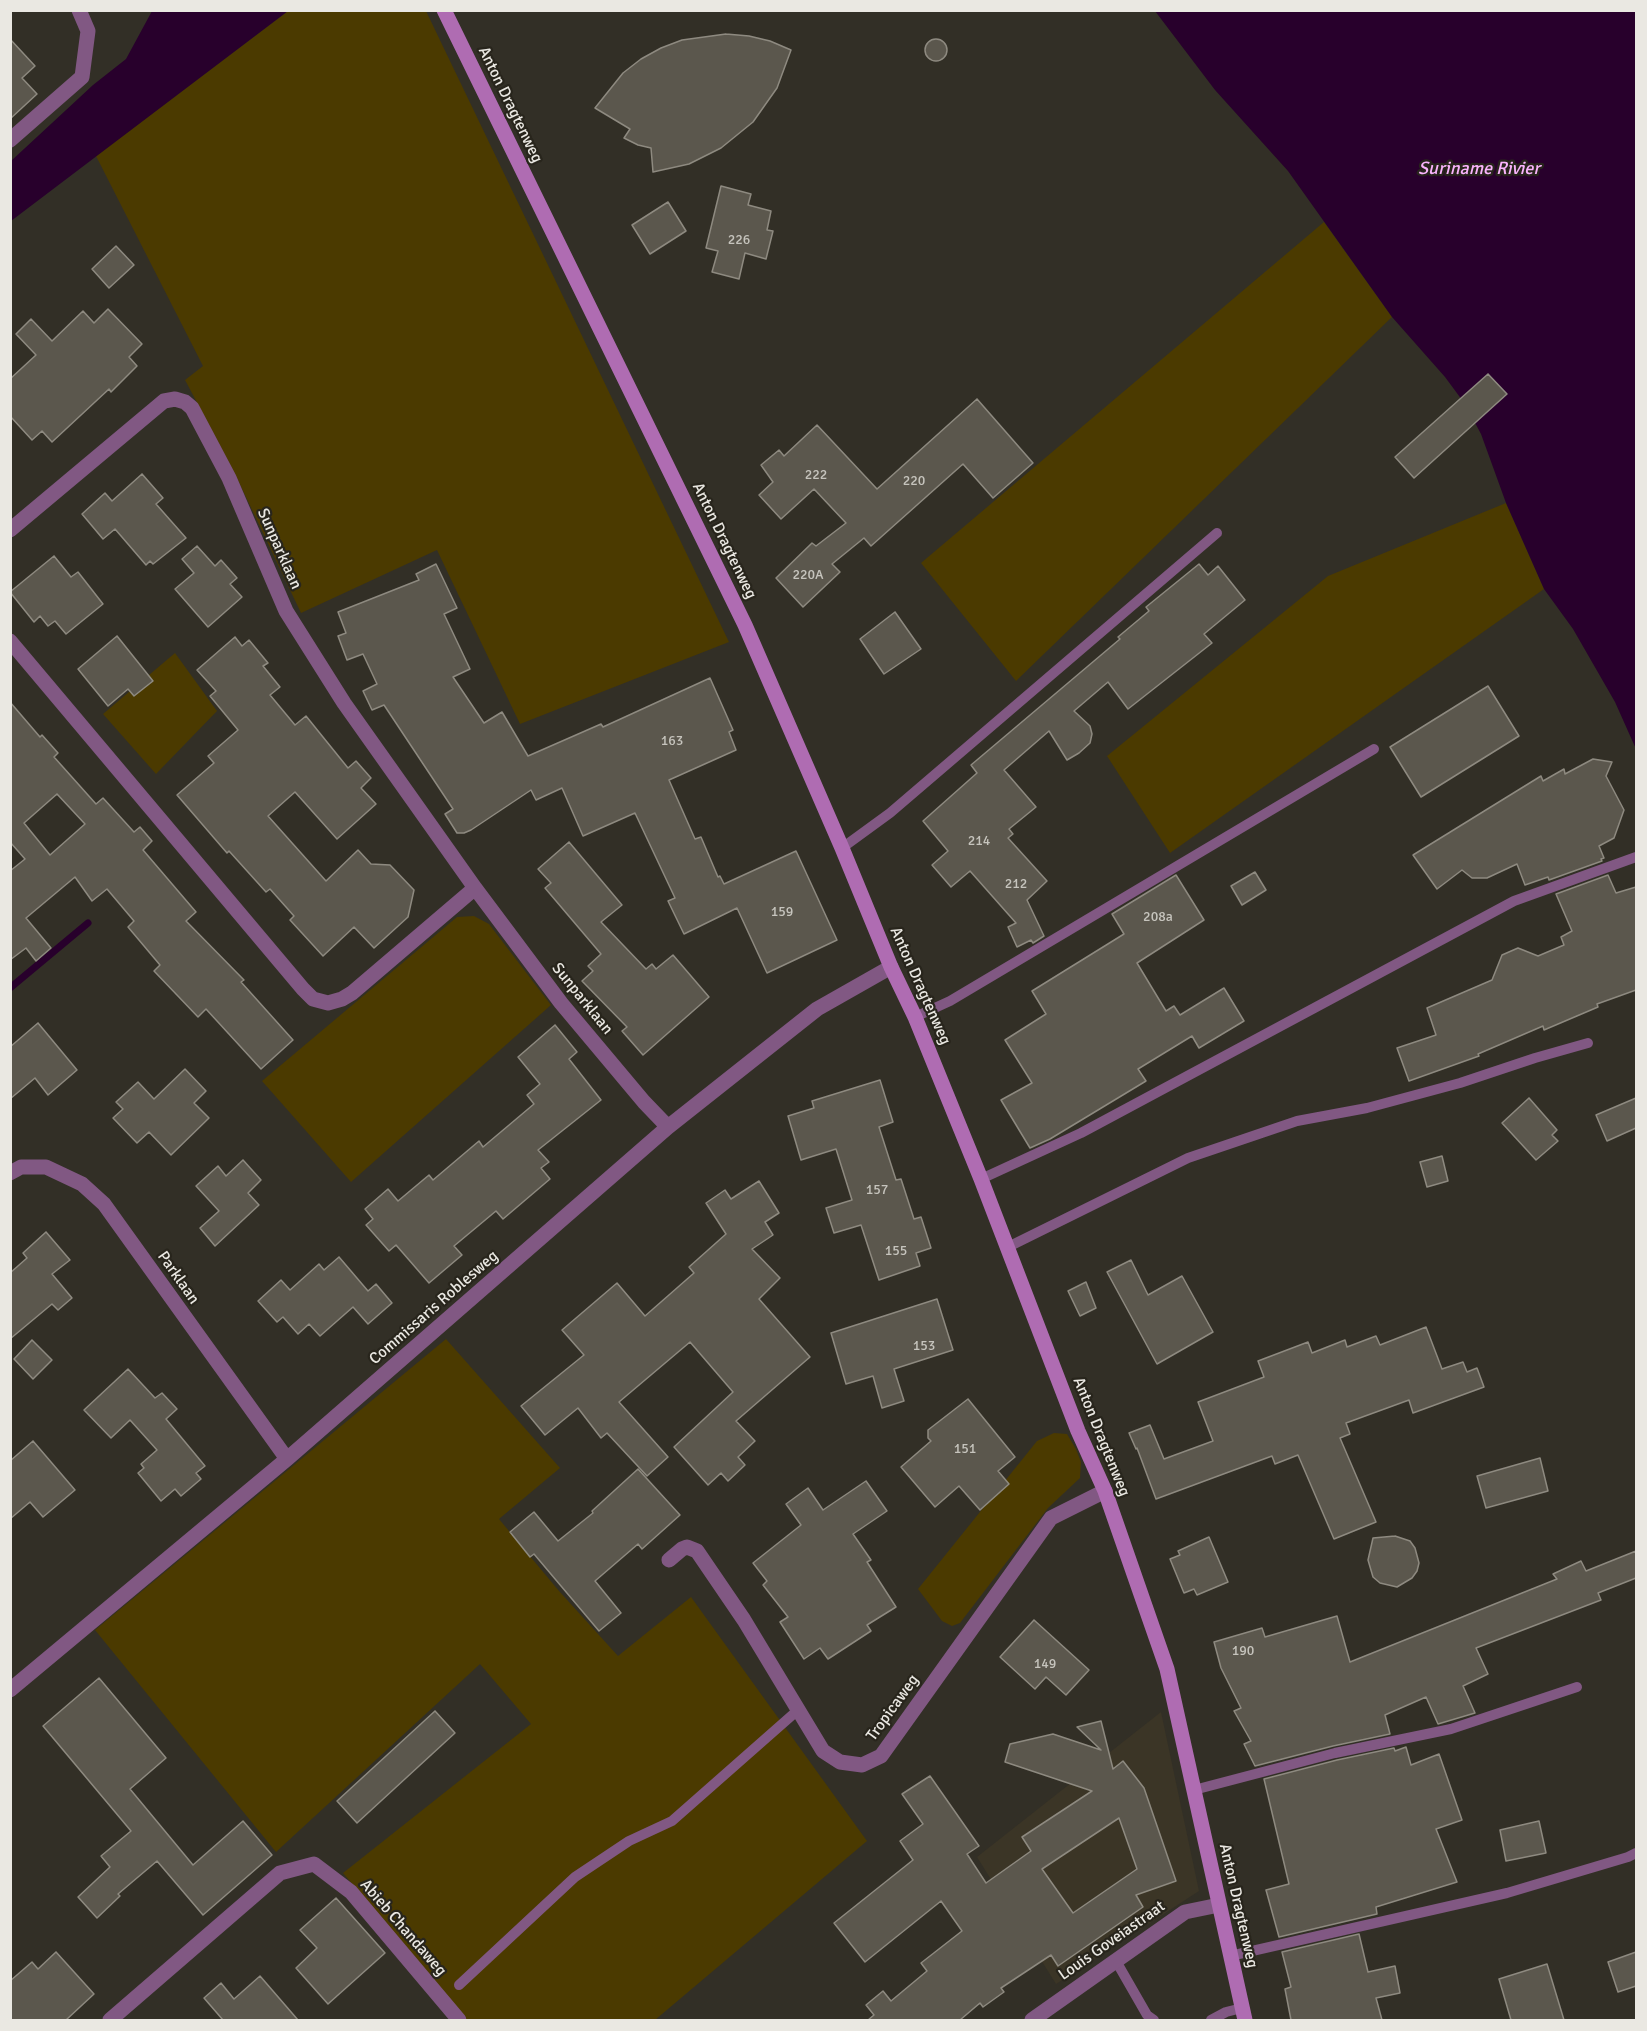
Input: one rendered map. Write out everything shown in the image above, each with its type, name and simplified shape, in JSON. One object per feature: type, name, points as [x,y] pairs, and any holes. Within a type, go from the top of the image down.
[{"type":"main road","name":"Anton Dragtenweg","points":[[444,10],[745,625],[891,967],[915,1017],[981,1179],[1078,1431],[1105,1491],[1167,1669],[1244,2014]]},
{"type":"street","points":[[10,140],[82,77],[88,31],[79,10]]},
{"type":"street","name":"Sunparklaan","points":[[10,530],[164,401],[175,399],[185,402],[192,408],[229,478],[286,611],[344,703],[475,888],[561,1003],[644,1102],[668,1127]]},
{"type":"street","points":[[10,641],[313,999],[328,1003],[352,993],[475,888]]},
{"type":"street","name":"Commissaris Roblesweg","points":[[10,1690],[287,1459],[668,1127],[817,1009],[891,967]]},
{"type":"street","name":"Parklaan","points":[[10,1173],[21,1167],[46,1167],[82,1184],[104,1204],[287,1459]]},
{"type":"street","name":"Tropicaweg","points":[[669,1560],[687,1547],[697,1551],[744,1620],[823,1751],[840,1762],[862,1765],[881,1756],[1051,1518],[1105,1491]]},
{"type":"street","name":"Abieb Chandaweg","points":[[110,2020],[280,1873],[314,1864],[351,1892],[459,2020]]},
{"type":"street","name":"Louis Goveiastraat","points":[[1032,2020],[1185,1912],[1219,1905]]},
{"type":"lane","points":[[842,848],[890,813],[1217,533]]},
{"type":"lane","points":[[915,1017],[950,1001],[1374,748]]},
{"type":"lane","points":[[981,1179],[1081,1133],[1514,901],[1636,857]]},
{"type":"lane","points":[[1008,1247],[1188,1158],[1298,1121],[1378,1105],[1461,1083],[1588,1043]]},
{"type":"lane","points":[[1194,1790],[1335,1753],[1451,1729],[1577,1687]]},
{"type":"lane","points":[[459,1985],[576,1877],[628,1841],[672,1821],[798,1710]]},
{"type":"lane","points":[[1230,1956],[1507,1893],[1636,1853]]},
{"type":"lane","points":[[1116,1961],[1151,2018],[1136,2020]]},
{"type":"lane","points":[[1210,2020],[1226,2013],[1244,2014]]},
{"type":"shaded area","points":[[288,11],[426,11],[729,642],[520,724],[437,550],[301,613],[235,474],[185,380],[203,366],[96,156]]},
{"type":"shaded area","points":[[1324,222],[1392,317],[1016,681],[921,563]]},
{"type":"shaded area","points":[[1506,503],[1544,589],[1170,853],[1107,756],[1328,576]]},
{"type":"shaded area","points":[[175,653],[217,711],[156,774],[103,714]]},
{"type":"shaded area","points":[[474,916],[489,924],[551,1005],[351,1182],[262,1081],[457,917]]},
{"type":"shaded area","points":[[446,1339],[560,1468],[499,1519],[559,1591],[618,1656],[691,1597],[867,1841],[655,2020],[467,2020],[343,1873],[531,1724],[480,1664],[276,1852],[95,1630]]},
{"type":"shaded area","points":[[1054,1433],[1067,1434],[1076,1449],[1081,1462],[1080,1478],[1048,1508],[960,1623],[952,1626],[942,1621],[918,1589],[1037,1441]]},
{"type":"shaded area","points":[[1161,1712],[1199,1891],[1056,1984],[977,1857]]},
{"type":"water","points":[[152,11],[288,11],[11,221],[11,161],[93,85],[126,59]]},
{"type":"water","name":"Suriname Rivier","points":[[1155,11],[1636,11],[1636,749],[1615,702],[1573,629],[1544,589],[1506,503],[1481,434],[1465,404],[1445,377],[1392,317],[1288,171],[1215,90]]},
{"type":"building","points":[[726,34],[770,41],[791,50],[777,88],[753,122],[721,148],[689,164],[653,172],[651,148],[624,138],[630,129],[595,108],[623,73],[641,59],[682,40]]},
{"type":"building","points":[[10,39],[35,66],[22,78],[37,94],[10,119]]},
{"type":"building","points":[[936,39],[944,42],[947,50],[944,58],[936,61],[928,58],[925,50],[928,42]]},
{"type":"building","points":[[721,186],[751,194],[748,205],[771,211],[767,230],[773,231],[766,259],[745,253],[739,279],[712,272],[718,251],[706,248]]},
{"type":"building","points":[[668,202],[686,231],[650,254],[632,225]]},
{"type":"building","points":[[116,246],[134,265],[109,288],[92,269]]},
{"type":"building","points":[[108,309],[142,344],[129,357],[137,366],[111,392],[109,389],[52,442],[42,431],[32,440],[10,416],[10,379],[36,355],[16,334],[31,319],[52,341],[83,311],[94,323]]},
{"type":"building","points":[[1488,374],[1507,394],[1414,478],[1395,457]]},
{"type":"building","points":[[977,399],[1033,463],[993,498],[963,464],[871,546],[864,538],[832,564],[840,572],[803,607],[776,578],[812,543],[816,546],[846,523],[814,489],[781,519],[759,495],[773,482],[761,465],[779,450],[784,456],[817,425],[877,489]]},
{"type":"building","points":[[142,474],[163,498],[156,504],[186,538],[153,564],[150,561],[146,565],[115,529],[103,539],[82,514],[105,493],[112,501]]},
{"type":"building","points":[[197,546],[215,566],[221,560],[237,578],[230,584],[242,597],[208,627],[175,589],[194,573],[182,559]]},
{"type":"building","points":[[54,556],[71,577],[78,572],[103,604],[66,634],[55,621],[48,626],[40,616],[34,622],[10,592]]},
{"type":"building","points":[[436,564],[457,608],[444,614],[470,669],[453,677],[484,723],[502,712],[528,756],[601,724],[603,727],[710,678],[733,730],[729,732],[736,750],[669,780],[695,839],[701,837],[718,877],[720,876],[724,884],[796,851],[837,940],[767,973],[737,908],[684,934],[668,901],[675,898],[635,813],[583,836],[562,788],[536,800],[531,790],[471,830],[457,833],[445,814],[453,809],[384,705],[372,710],[363,691],[377,684],[363,654],[347,660],[338,636],[346,633],[338,612],[419,580],[416,574]]},
{"type":"building","points":[[1199,564],[1208,575],[1218,566],[1245,600],[1204,634],[1212,643],[1128,709],[1108,682],[1074,711],[1090,726],[1092,734],[1090,743],[1079,753],[1067,760],[1049,731],[1004,770],[1036,807],[1009,829],[1013,834],[1008,838],[1047,881],[1027,900],[1044,936],[1033,943],[1031,940],[1017,947],[1008,927],[1016,923],[970,871],[951,887],[932,865],[948,851],[923,821],[977,773],[971,765],[1120,639],[1118,637],[1149,611],[1146,607]]},
{"type":"building","points":[[895,612],[921,649],[884,674],[860,639]]},
{"type":"building","points":[[117,636],[153,681],[134,696],[128,689],[108,706],[78,669]]},
{"type":"building","points":[[235,637],[242,646],[249,640],[268,663],[263,666],[280,687],[270,695],[295,725],[306,716],[348,768],[356,761],[371,778],[361,788],[376,804],[337,839],[295,792],[268,816],[326,881],[358,850],[371,864],[390,865],[414,890],[408,917],[374,948],[354,927],[323,956],[290,920],[294,916],[270,889],[266,892],[229,851],[227,853],[177,795],[214,763],[208,756],[238,730],[210,696],[216,691],[197,670]]},
{"type":"building","points":[[1488,686],[1519,736],[1421,797],[1390,747]]},
{"type":"building","points":[[10,702],[40,737],[42,735],[58,753],[54,757],[96,804],[103,798],[134,832],[140,827],[152,841],[143,850],[196,912],[186,921],[244,980],[241,982],[293,1040],[261,1069],[206,1009],[198,1017],[154,971],[160,965],[128,927],[134,921],[107,889],[92,901],[75,877],[26,918],[51,948],[36,961],[26,948],[10,960],[10,871],[25,859],[10,842]],"holes":[[[57,794],[85,824],[50,855],[24,823]]]},
{"type":"building","points":[[1593,759],[1612,762],[1606,776],[1624,810],[1614,838],[1599,846],[1604,858],[1601,859],[1602,861],[1549,880],[1548,877],[1525,885],[1517,864],[1487,878],[1472,878],[1462,870],[1437,889],[1413,855],[1541,776],[1543,781],[1564,769],[1565,774]]},
{"type":"building","points":[[569,842],[622,905],[601,922],[646,969],[652,964],[656,969],[673,955],[709,997],[643,1055],[622,1031],[627,1027],[582,981],[593,971],[588,966],[601,954],[545,888],[551,883],[538,869]]},
{"type":"building","points":[[1255,872],[1266,890],[1242,905],[1231,886]]},
{"type":"building","points":[[1176,875],[1204,920],[1137,963],[1166,1011],[1174,1006],[1180,1015],[1224,988],[1244,1021],[1199,1048],[1192,1036],[1138,1069],[1146,1081],[1050,1139],[1030,1148],[1001,1100],[1032,1083],[1005,1040],[1046,1014],[1032,991],[1124,934],[1112,914]]},
{"type":"building","points":[[1608,875],[1616,893],[1636,887],[1636,990],[1597,1004],[1598,1007],[1544,1030],[1543,1026],[1478,1054],[1479,1056],[1409,1081],[1397,1048],[1436,1035],[1427,1008],[1492,980],[1502,955],[1518,948],[1538,956],[1564,945],[1561,937],[1572,931],[1556,894]]},
{"type":"building","points":[[38,1023],[77,1070],[48,1095],[35,1078],[10,1099],[10,1047]]},
{"type":"building","points":[[555,1025],[577,1052],[569,1059],[601,1100],[538,1150],[549,1162],[541,1168],[550,1179],[503,1219],[496,1211],[454,1246],[462,1255],[429,1283],[396,1245],[389,1251],[366,1225],[373,1219],[365,1209],[388,1189],[398,1201],[429,1175],[433,1180],[479,1141],[483,1147],[534,1104],[527,1095],[540,1084],[518,1057]]},
{"type":"building","points":[[185,1069],[206,1091],[194,1103],[209,1118],[171,1155],[149,1132],[137,1143],[113,1118],[123,1109],[116,1102],[138,1082],[154,1099]]},
{"type":"building","points":[[880,1080],[893,1122],[879,1127],[896,1180],[901,1179],[914,1219],[921,1217],[931,1248],[916,1253],[920,1266],[879,1280],[861,1225],[834,1233],[826,1208],[852,1200],[836,1149],[801,1160],[788,1116],[814,1108],[812,1101]]},
{"type":"building","points":[[1529,1098],[1557,1130],[1552,1135],[1558,1141],[1536,1160],[1502,1123]]},
{"type":"building","points":[[1636,1098],[1636,1128],[1607,1141],[1596,1115]]},
{"type":"building","points":[[1442,1156],[1448,1181],[1427,1187],[1420,1162]]},
{"type":"building","points":[[243,1160],[261,1180],[248,1193],[259,1205],[215,1246],[200,1228],[219,1211],[196,1186],[218,1166],[226,1176]]},
{"type":"building","points":[[759,1181],[779,1213],[765,1222],[773,1235],[752,1249],[780,1278],[759,1299],[810,1357],[736,1421],[755,1441],[738,1457],[745,1465],[728,1481],[721,1473],[708,1485],[674,1447],[733,1392],[690,1342],[619,1402],[668,1457],[647,1476],[607,1433],[601,1438],[578,1408],[545,1435],[521,1406],[584,1355],[562,1330],[617,1283],[645,1316],[694,1273],[689,1267],[726,1234],[706,1203],[725,1190],[731,1199]]},
{"type":"building","points":[[46,1232],[70,1260],[52,1274],[72,1298],[58,1310],[52,1304],[10,1339],[10,1273],[27,1258],[23,1253]]},
{"type":"building","points":[[339,1257],[368,1291],[376,1284],[392,1303],[368,1324],[353,1307],[320,1336],[309,1324],[298,1334],[283,1317],[277,1322],[258,1301],[281,1280],[290,1290],[319,1264],[324,1270]]},
{"type":"building","points":[[1131,1260],[1148,1295],[1182,1276],[1213,1332],[1157,1364],[1107,1272]]},
{"type":"building","points":[[1086,1282],[1096,1308],[1080,1316],[1068,1291]]},
{"type":"building","points":[[937,1299],[953,1350],[894,1369],[904,1401],[882,1408],[873,1376],[846,1384],[831,1333]]},
{"type":"building","points":[[1426,1327],[1442,1369],[1463,1362],[1467,1372],[1477,1368],[1484,1387],[1413,1413],[1409,1400],[1346,1423],[1350,1434],[1340,1438],[1376,1522],[1334,1539],[1298,1455],[1275,1464],[1272,1456],[1156,1499],[1129,1433],[1150,1425],[1164,1459],[1213,1441],[1198,1402],[1264,1377],[1258,1361],[1308,1342],[1312,1353],[1345,1340],[1347,1347],[1376,1336],[1380,1345]]},
{"type":"building","points":[[32,1340],[52,1360],[33,1379],[14,1359]]},
{"type":"building","points":[[128,1369],[155,1398],[162,1393],[177,1409],[166,1419],[205,1466],[196,1473],[201,1479],[181,1496],[175,1489],[161,1501],[138,1473],[144,1468],[141,1464],[157,1450],[130,1420],[111,1438],[84,1410]]},
{"type":"building","points":[[968,1399],[1015,1457],[998,1471],[1009,1484],[980,1510],[959,1486],[935,1507],[901,1467],[931,1441],[928,1438],[928,1430]]},
{"type":"building","points":[[33,1441],[75,1490],[43,1517],[30,1502],[10,1519],[10,1461]]},
{"type":"building","points":[[1540,1458],[1548,1491],[1486,1508],[1477,1476]]},
{"type":"building","points":[[638,1469],[680,1515],[642,1549],[638,1544],[595,1581],[621,1613],[599,1631],[534,1554],[530,1557],[510,1532],[534,1512],[558,1541],[593,1513],[592,1511]]},
{"type":"building","points":[[866,1481],[887,1511],[853,1534],[871,1560],[867,1562],[896,1607],[867,1625],[871,1631],[828,1659],[820,1648],[804,1659],[780,1622],[788,1617],[763,1585],[767,1581],[753,1563],[801,1525],[786,1504],[808,1488],[823,1510]]},
{"type":"building","points":[[1395,1536],[1410,1541],[1415,1548],[1419,1563],[1412,1578],[1397,1587],[1380,1583],[1373,1577],[1368,1560],[1373,1538]]},
{"type":"building","points":[[1209,1537],[1228,1582],[1197,1595],[1194,1589],[1184,1593],[1170,1559],[1180,1555],[1178,1551]]},
{"type":"building","points":[[1636,1551],[1636,1578],[1598,1593],[1601,1600],[1476,1648],[1488,1674],[1463,1686],[1475,1713],[1438,1724],[1426,1697],[1385,1715],[1390,1734],[1255,1766],[1244,1744],[1251,1741],[1234,1711],[1241,1708],[1221,1668],[1214,1642],[1262,1628],[1265,1637],[1337,1616],[1350,1662],[1557,1579],[1553,1574],[1581,1561],[1586,1571]]},
{"type":"building","points":[[1034,1620],[1089,1670],[1066,1695],[1046,1677],[1035,1689],[1000,1657]]},
{"type":"building","points":[[99,1678],[166,1758],[130,1789],[193,1865],[243,1821],[272,1855],[203,1915],[157,1861],[118,1894],[120,1896],[97,1918],[78,1897],[110,1867],[101,1856],[131,1831],[43,1726]]},
{"type":"building","points":[[435,1711],[455,1733],[357,1823],[337,1801]]},
{"type":"building","points":[[1101,1721],[1113,1769],[1123,1761],[1144,1788],[1176,1881],[1136,1895],[1143,1907],[1058,1966],[1051,1955],[1001,1988],[1004,1992],[983,2007],[980,2003],[960,2020],[868,2020],[874,2015],[866,2005],[883,1991],[891,2001],[927,1971],[921,1963],[962,1931],[941,1901],[865,1962],[834,1923],[913,1860],[900,1841],[923,1824],[902,1794],[930,1776],[979,1846],[967,1854],[986,1883],[1031,1851],[1022,1837],[1092,1791],[1005,1762],[1010,1744],[1053,1734],[1101,1750],[1077,1727]],"holes":[[[1119,1818],[1137,1869],[1073,1913],[1042,1869]]]},
{"type":"building","points":[[1406,1747],[1411,1765],[1439,1754],[1462,1820],[1436,1829],[1457,1882],[1376,1907],[1377,1914],[1279,1937],[1266,1890],[1289,1884],[1264,1779],[1337,1760],[1394,1748],[1395,1751]]},
{"type":"building","points":[[1539,1821],[1546,1853],[1506,1861],[1500,1830]]},
{"type":"building","points":[[336,1898],[385,1953],[328,2004],[296,1968],[317,1948],[300,1930]]},
{"type":"building","points":[[1359,1934],[1368,1972],[1395,1966],[1400,1993],[1376,1998],[1382,2020],[1291,2020],[1285,1989],[1291,1987],[1282,1952]]},
{"type":"building","points":[[56,1952],[94,1994],[66,2020],[10,2020],[10,1981],[32,1962],[38,1969]]},
{"type":"building","points":[[1636,1952],[1636,1986],[1618,1992],[1608,1962]]},
{"type":"building","points":[[1547,1964],[1564,2020],[1511,2020],[1499,1979]]},
{"type":"building","points":[[260,1976],[298,2020],[223,2020],[204,1998],[221,1983],[234,1999]]},
{"type":"waterway","points":[[10,988],[88,923]]}]
